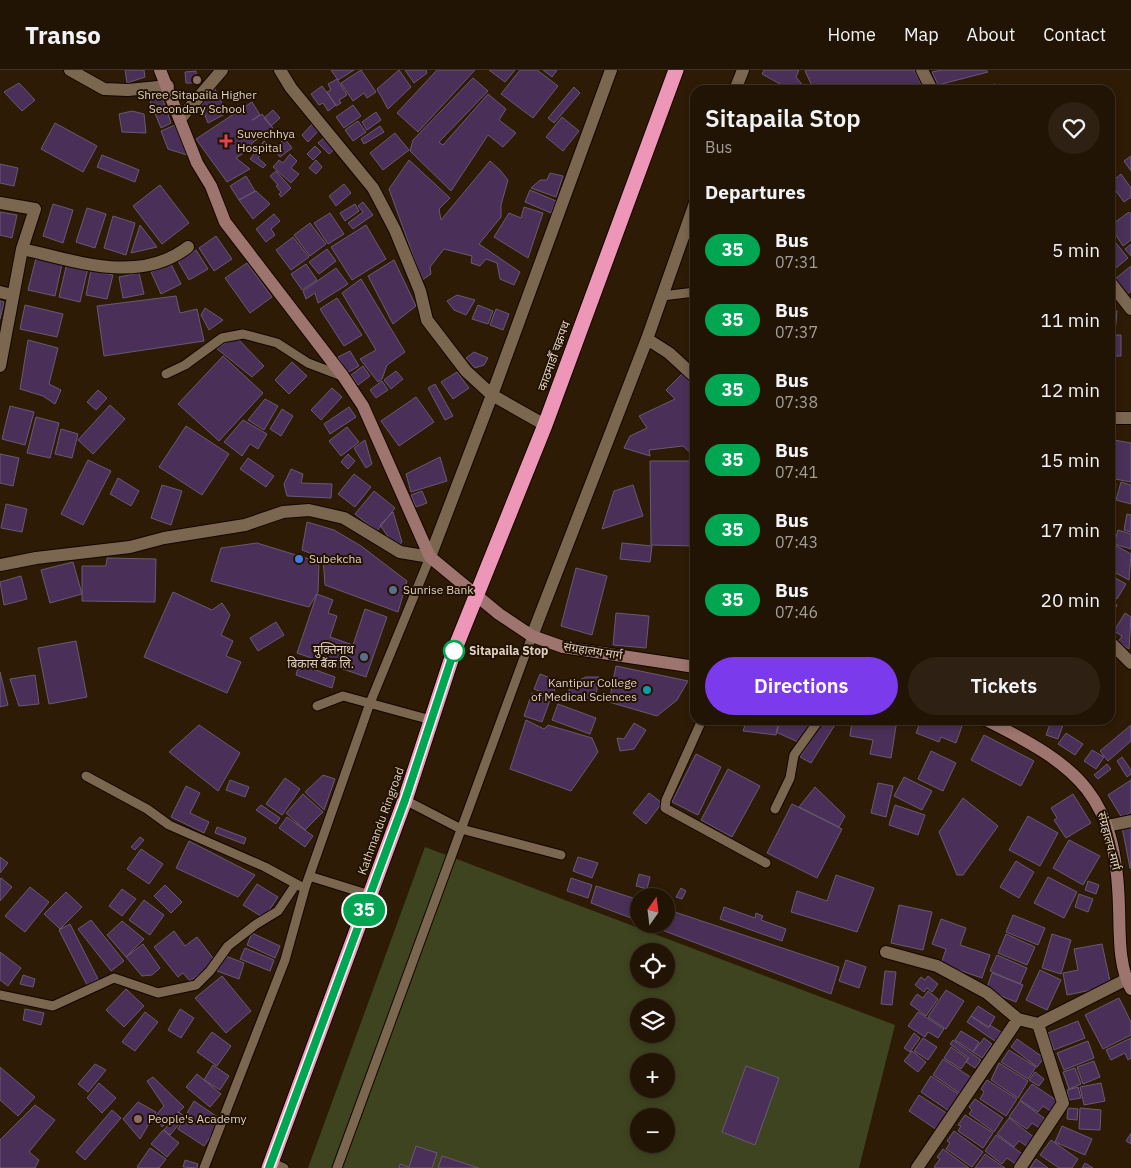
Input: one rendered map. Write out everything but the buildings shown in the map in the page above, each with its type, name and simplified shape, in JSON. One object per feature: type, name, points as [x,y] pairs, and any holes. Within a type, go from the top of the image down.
[{"type":"highway","name":"काठमाडाैँ चक्रपथ","points":[[454,651],[544,425],[676,70]]},
{"type":"highway","name":"Kathmandu Ringroad","points":[[275,1166],[405,800],[454,651]]},
{"type":"main road","points":[[160,70],[168,86],[197,163],[205,173],[225,222],[343,376],[363,406],[430,557]]},
{"type":"main road","name":"संग्रहालय मार्ग","points":[[430,557],[476,596],[532,636],[563,647],[690,666]]},
{"type":"main road","name":"संग्रहालय मार्ग","points":[[996,725],[1036,746],[1079,777],[1098,803],[1107,826],[1118,874],[1120,937],[1130,985]]},
{"type":"street","points":[[70,70],[104,89],[128,90],[168,86]]},
{"type":"street","points":[[180,119],[222,70]]},
{"type":"street","points":[[280,70],[291,88],[373,188],[395,230],[420,291],[427,320],[466,372],[492,395],[544,425]]},
{"type":"street","points":[[0,565],[36,558],[130,547],[164,538],[245,525],[283,512],[309,510],[344,518],[400,552],[430,557],[492,395],[611,70]]},
{"type":"street","points":[[737,85],[743,70]]},
{"type":"street","points":[[922,70],[930,85]]},
{"type":"street","points":[[0,203],[35,209],[6,293],[0,366]]},
{"type":"street","points":[[532,636],[647,339],[690,217]]},
{"type":"street","points":[[22,248],[109,269],[143,267],[175,257],[188,247]]},
{"type":"street","points":[[1115,288],[1131,309]]},
{"type":"street","points":[[647,339],[669,353],[690,372]]},
{"type":"street","points":[[1115,418],[1131,418]]},
{"type":"street","points":[[1115,647],[1131,663]]},
{"type":"street","points":[[1107,826],[1131,821]]},
{"type":"street","points":[[886,952],[937,966],[988,993],[1018,1019],[1038,1024],[1130,985]]},
{"type":"street","points":[[917,1168],[1018,1019]]},
{"type":"street","points":[[1020,1168],[1063,1103],[1038,1024]]},
{"type":"lane","points":[[662,296],[690,293]]},
{"type":"lane","points":[[166,374],[185,365],[222,338],[243,334],[277,342],[308,363],[343,376]]},
{"type":"lane","points":[[0,995],[53,1006],[114,978],[158,993],[196,985],[210,971],[228,946],[255,925],[278,911],[309,876],[370,703],[430,557]]},
{"type":"lane","points":[[337,1168],[532,636]]},
{"type":"lane","points":[[317,706],[343,696],[431,720]]},
{"type":"lane","points":[[700,725],[666,800],[665,808],[766,863]]},
{"type":"lane","points":[[775,809],[790,778],[794,755],[815,725]]},
{"type":"lane","points":[[86,776],[147,809],[170,824],[265,867],[301,886]]},
{"type":"lane","points":[[405,800],[461,829],[561,856]]},
{"type":"lane","points":[[309,876],[370,895]]},
{"type":"lane","points":[[204,1168],[285,960],[301,886]]},
{"type":"green space","points":[[425,847],[630,925],[630,933],[652,933],[895,1025],[859,1168],[308,1168]]},
{"type":"bus line","name":"35","points":[[269,1168],[405,800],[454,651]]},
{"type":"place","name":"Shree Sitapaila Higher Secondary School","points":[[197,80]]},
{"type":"place","name":"Suvechhya Hospital","points":[[226,141]]},
{"type":"place","name":"Subekcha","points":[[299,559]]},
{"type":"place","name":"Sunrise Bank","points":[[393,590]]},
{"type":"place","name":"Sitapaila Stop","points":[[454,651]]},
{"type":"place","name":"मुक्तिनाथ बिकास बैंक लि.","points":[[364,657]]},
{"type":"place","name":"Kantipur College of Medical Sciences","points":[[647,690]]},
{"type":"place","name":"People's Academy","points":[[138,1119]]}]
